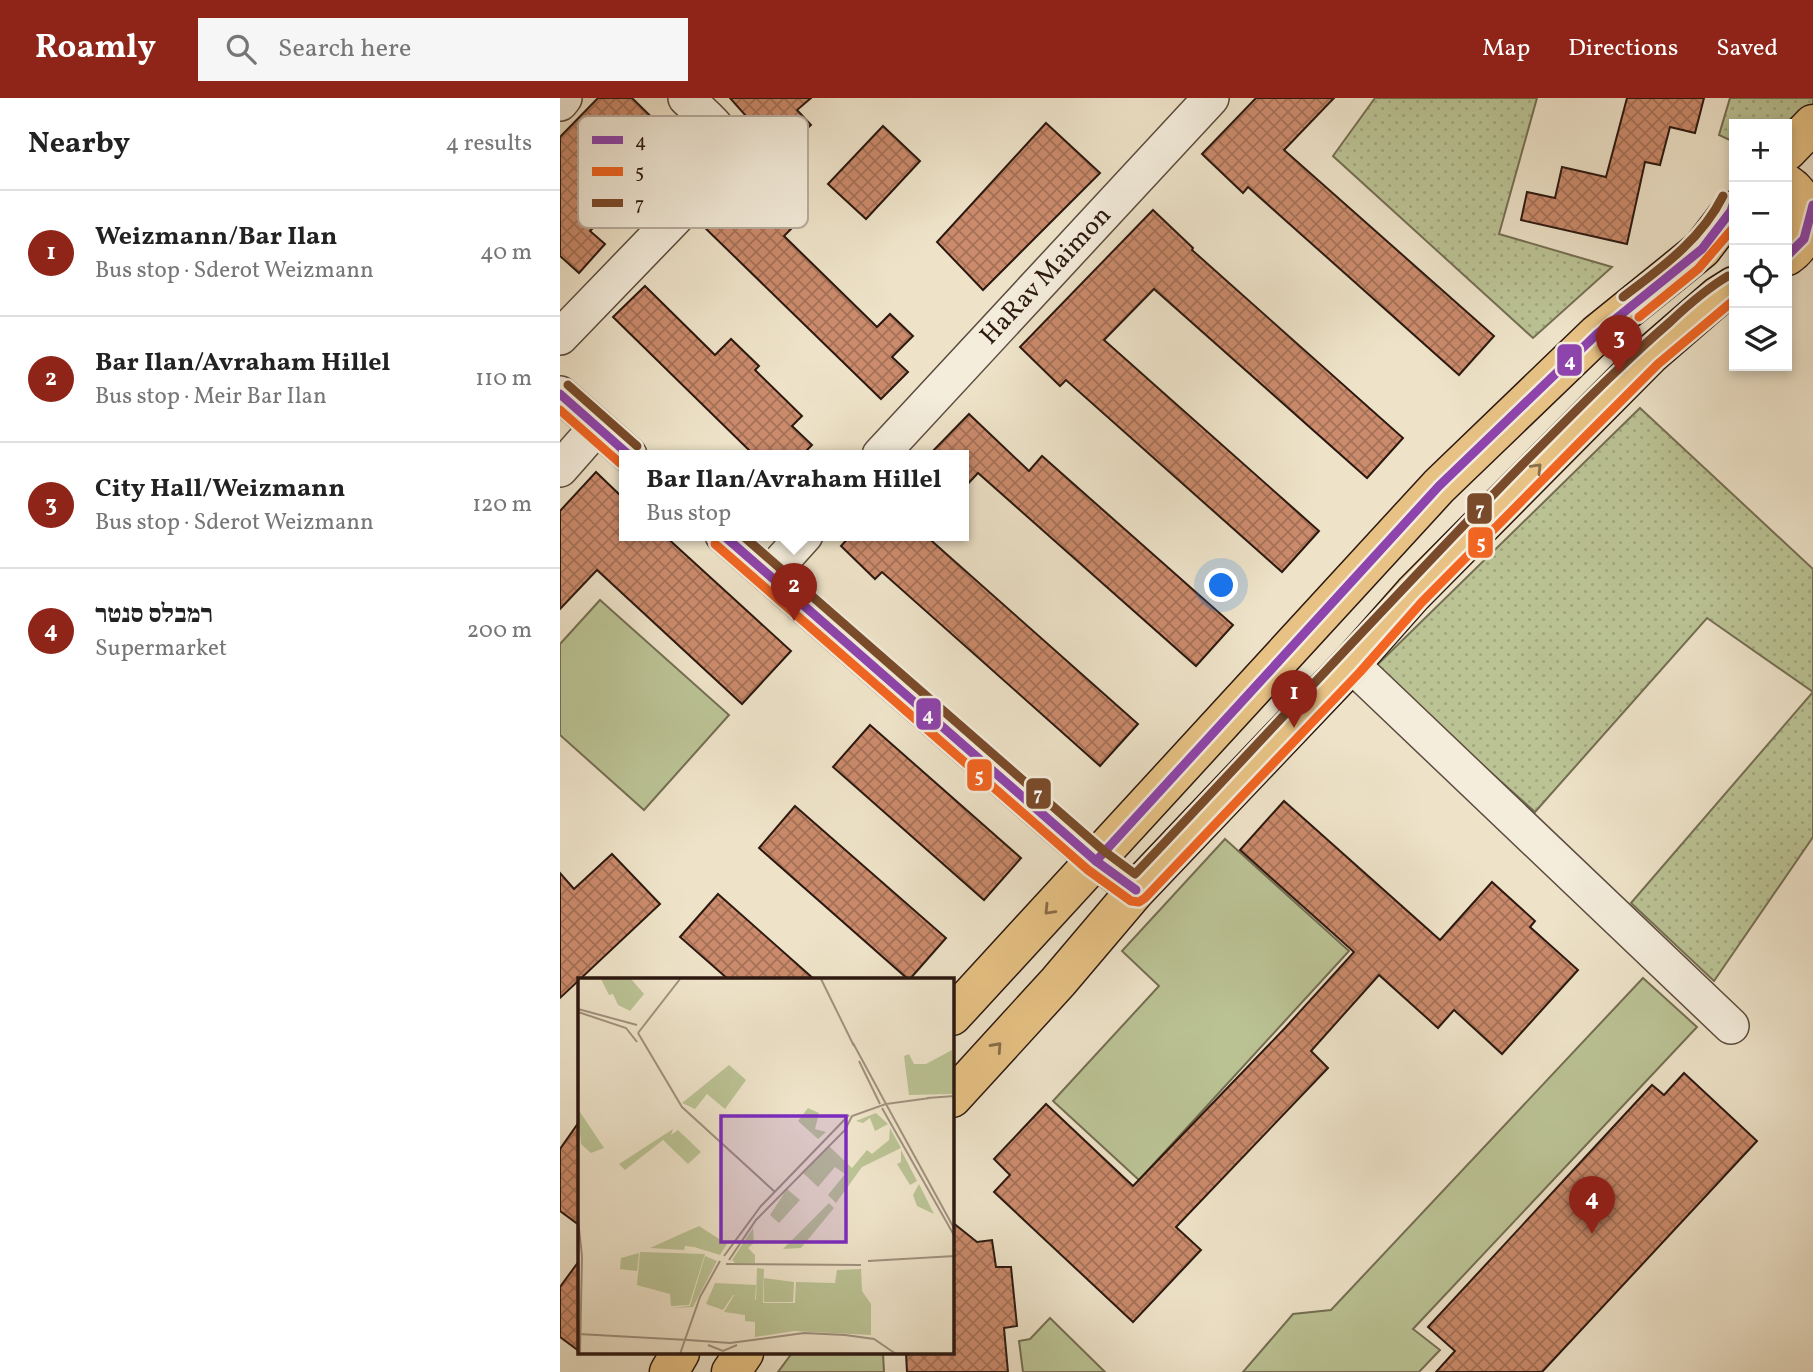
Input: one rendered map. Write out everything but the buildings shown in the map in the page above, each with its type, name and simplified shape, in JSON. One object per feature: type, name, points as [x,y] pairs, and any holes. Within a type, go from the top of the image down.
[{"type":"main road","points":[[1792,146],[1813,124]]},
{"type":"main road","points":[[1792,252],[1807,235],[1803,201]]},
{"type":"main road","points":[[954,1014],[1439,486],[1597,334],[1702,249],[1729,221]]},
{"type":"main road","points":[[954,1096],[1058,982],[1136,890],[1351,664],[1413,594],[1650,355],[1729,289]]},
{"type":"main road","points":[[669,1372],[679,1354]]},
{"type":"main road","points":[[731,1372],[743,1354]]},
{"type":"street","points":[[560,103],[564,98]]},
{"type":"street","points":[[686,98],[704,116]]},
{"type":"street","name":"HaRav Maimon","points":[[885,450],[1211,98]]},
{"type":"street","points":[[560,337],[666,228]]},
{"type":"street","points":[[560,394],[623,450]]},
{"type":"street","points":[[560,470],[597,427]]},
{"type":"street","points":[[730,541],[1096,861],[1136,890]]},
{"type":"street","points":[[769,575],[800,541]]},
{"type":"street","points":[[1351,664],[1731,1026]]},
{"type":"green space","points":[[1375,98],[1537,98],[1499,234],[1612,267],[1533,338],[1333,156]]},
{"type":"green space","points":[[1730,98],[1813,98],[1813,108],[1792,121],[1729,119],[1729,140],[1719,135]]},
{"type":"green space","points":[[1640,408],[1813,569],[1813,692],[1707,618],[1535,812],[1374,668]]},
{"type":"green space","points":[[600,600],[729,715],[644,810],[560,735],[560,644]]},
{"type":"green space","points":[[1813,692],[1813,837],[1714,981],[1631,903]]},
{"type":"green space","points":[[1225,839],[1349,951],[1139,1180],[1053,1101],[1159,986],[1122,951]]},
{"type":"green space","points":[[1643,978],[1697,1027],[1413,1329],[1440,1350],[1419,1372],[1243,1372],[1293,1314],[1331,1310]]},
{"type":"green space","points":[[1050,1318],[1105,1372],[1023,1372],[1019,1341],[1030,1339]]},
{"type":"green space","points":[[791,1354],[883,1354],[884,1372],[778,1372]]},
{"type":"transit line","name":"7","points":[[1623,297],[1692,240],[1723,196]]},
{"type":"transit line","name":"4","points":[[1792,251],[1804,239],[1813,205]]},
{"type":"transit line","name":"4","points":[[1096,861],[1439,486],[1597,334],[1702,249],[1729,214]]},
{"type":"transit line","name":"5","points":[[1639,317],[1698,269],[1729,233]]},
{"type":"transit line","name":"7","points":[[749,541],[1104,851],[1135,874],[1375,618],[1594,392],[1698,298],[1728,276]]},
{"type":"transit line","name":"5","points":[[715,544],[1088,870],[1131,901],[1139,902],[1360,672],[1422,602],[1658,364],[1729,304]]},
{"type":"transit line","name":"7","points":[[568,385],[637,446]]},
{"type":"transit line","name":"4","points":[[560,394],[623,450]]},
{"type":"transit line","name":"5","points":[[560,410],[619,462]]},
{"type":"transit line","name":"4","points":[[730,541],[1096,861],[1136,890]]},
{"type":"place","name":"City Hall/Weizmann","points":[[1619,373]]},
{"type":"place","name":"Bar Ilan/Avraham Hillel","points":[[794,621]]},
{"type":"place","name":"Weizmann/Bar Ilan","points":[[1294,728]]},
{"type":"place","name":"רמבלס סנטר","points":[[1592,1234]]}]
